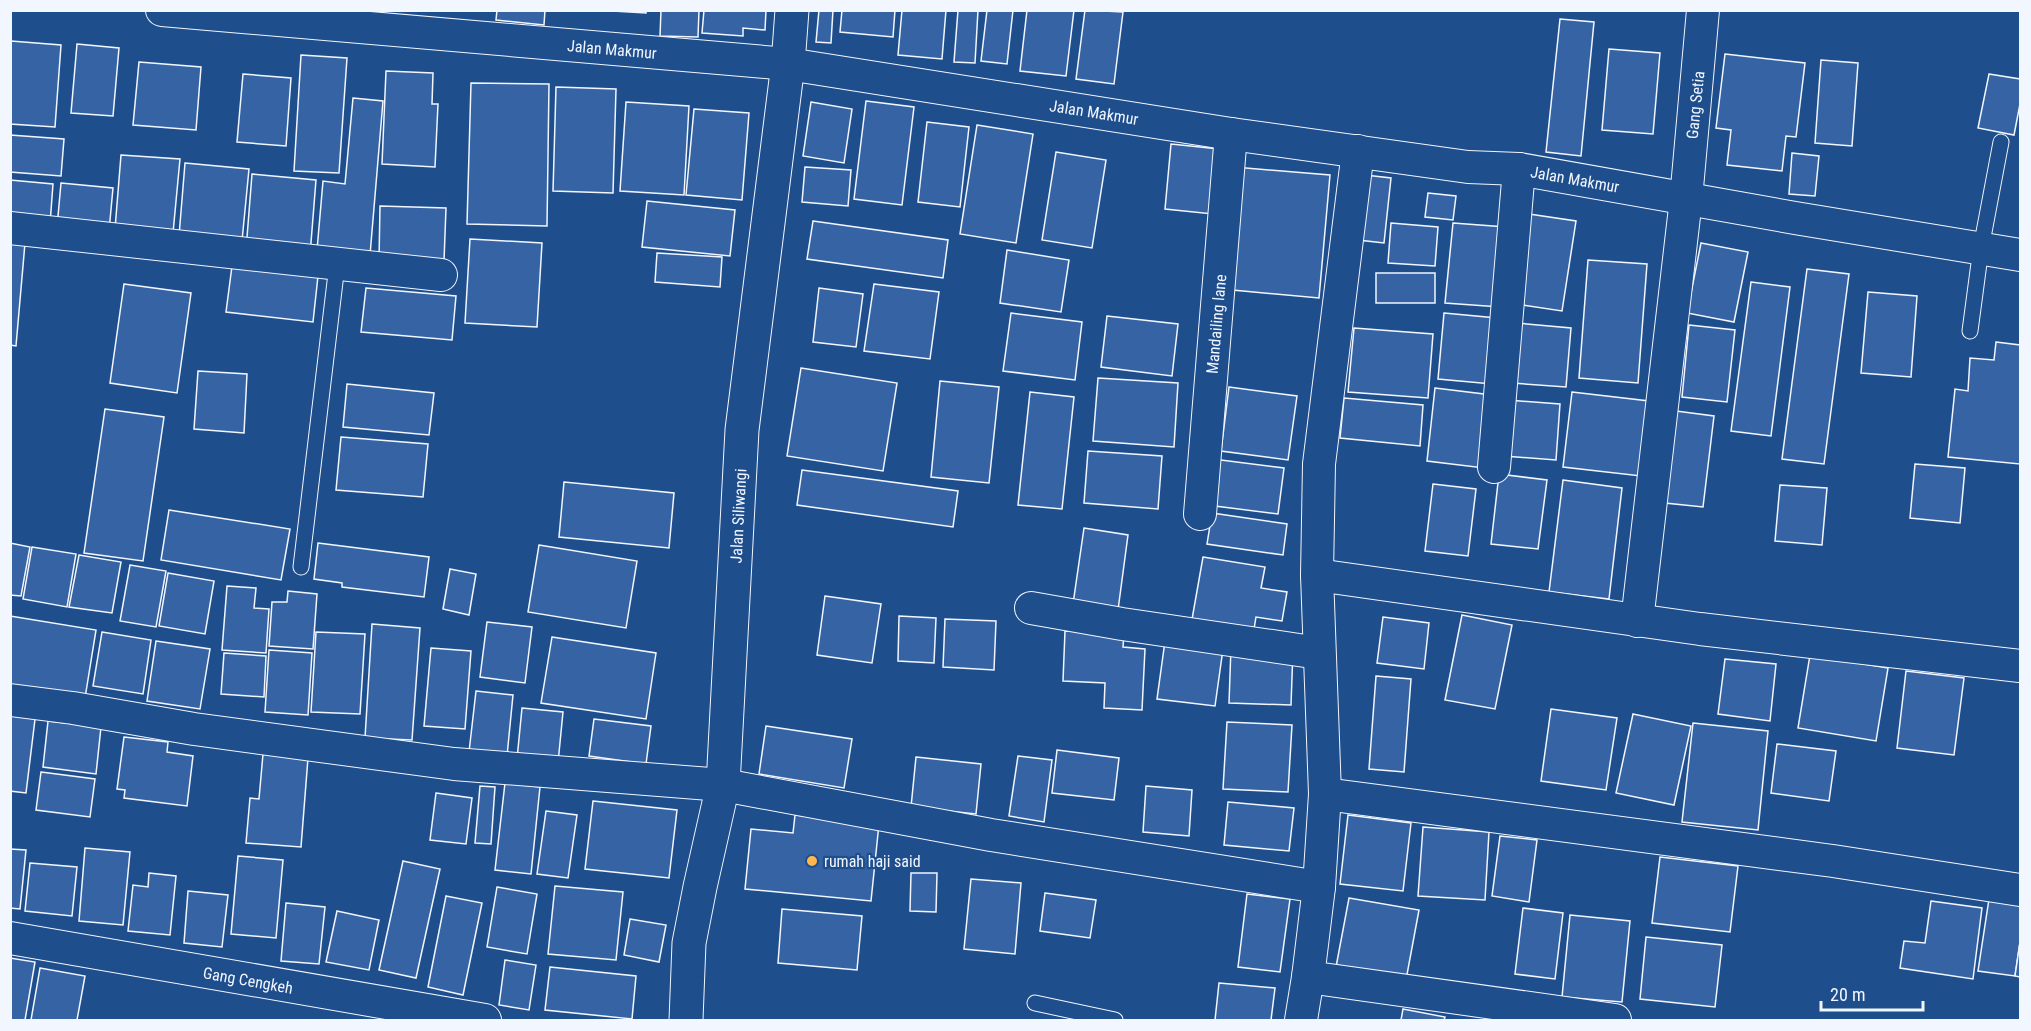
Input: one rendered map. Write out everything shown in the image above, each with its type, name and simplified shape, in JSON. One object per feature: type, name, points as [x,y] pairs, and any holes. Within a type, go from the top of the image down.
[{"type":"street","name":"Jalan Makmur","points":[[162,10],[788,64],[1231,134],[1468,166],[1519,169],[1686,200],[2020,255]]},
{"type":"street","name":"Jalan Siliwangi","points":[[686,1020],[689,944],[699,887],[723,785],[742,430],[788,64],[792,10]]},
{"type":"street","name":"Gang Setia","points":[[1637,621],[1686,200],[1703,10]]},
{"type":"street","name":"Mandailing lane","points":[[1200,514],[1231,134]]},
{"type":"street","points":[[1301,1020],[1319,887],[1325,794],[1317,575],[1319,464],[1358,151]]},
{"type":"street","points":[[1494,467],[1519,169]]},
{"type":"street","points":[[10,228],[441,275]]},
{"type":"street","points":[[1317,575],[1637,621],[2020,666]]},
{"type":"street","points":[[1030,608],[1122,624],[1319,652]]},
{"type":"street","points":[[10,700],[74,708],[194,729],[454,764],[723,785],[991,835],[1319,887]]},
{"type":"street","points":[[1325,794],[1833,861],[2020,890]]},
{"type":"street","name":"Gang Cengkeh","points":[[10,938],[485,1020]]},
{"type":"street","points":[[1308,977],[1615,1020]]},
{"type":"lane","points":[[1970,331],[1981,248],[2001,142]]},
{"type":"lane","points":[[301,567],[337,265]]},
{"type":"lane","points":[[1035,1003],[1114,1020]]},
{"type":"building","points":[[497,10],[545,10],[544,25],[496,20]]},
{"type":"building","points":[[595,10],[646,10],[646,13]]},
{"type":"building","points":[[661,10],[699,10],[698,37],[660,36]]},
{"type":"building","points":[[704,10],[766,10],[765,30],[743,28],[743,36],[702,33]]},
{"type":"building","points":[[819,10],[833,10],[831,43],[816,42]]},
{"type":"building","points":[[842,10],[895,10],[893,37],[840,32]]},
{"type":"building","points":[[902,10],[946,10],[942,59],[898,55]]},
{"type":"building","points":[[958,10],[978,10],[975,63],[954,62]]},
{"type":"building","points":[[987,10],[1013,10],[1007,64],[981,61]]},
{"type":"building","points":[[1027,10],[1074,10],[1066,76],[1020,71]]},
{"type":"building","points":[[1085,10],[1123,12],[1114,84],[1076,79]]},
{"type":"building","points":[[1560,19],[1594,22],[1581,156],[1546,152]]},
{"type":"building","points":[[11,41],[61,45],[55,127],[10,124]]},
{"type":"building","points":[[77,44],[119,48],[113,116],[71,113]]},
{"type":"building","points":[[1609,49],[1660,53],[1653,134],[1602,130]]},
{"type":"building","points":[[1725,54],[1805,63],[1796,137],[1786,136],[1782,171],[1727,165],[1731,130],[1716,128]]},
{"type":"building","points":[[301,55],[347,58],[339,173],[294,171]]},
{"type":"building","points":[[1821,60],[1858,63],[1852,146],[1815,143]]},
{"type":"building","points":[[139,62],[201,67],[196,130],[133,125]]},
{"type":"building","points":[[386,71],[433,73],[432,104],[438,104],[435,167],[382,164]]},
{"type":"building","points":[[243,74],[291,78],[286,146],[237,142]]},
{"type":"building","points":[[1989,74],[2020,79],[2020,104],[2014,135],[1978,128]]},
{"type":"building","points":[[471,83],[549,84],[547,226],[467,224]]},
{"type":"building","points":[[556,87],[616,89],[613,193],[553,191]]},
{"type":"building","points":[[353,98],[383,101],[370,255],[317,250],[323,181],[345,184]]},
{"type":"building","points":[[866,101],[914,107],[902,205],[854,199]]},
{"type":"building","points":[[626,102],[689,106],[684,195],[620,191]]},
{"type":"building","points":[[811,102],[852,109],[844,163],[803,156]]},
{"type":"building","points":[[694,109],[749,113],[742,200],[686,195]]},
{"type":"building","points":[[927,122],[969,127],[960,207],[918,202]]},
{"type":"building","points":[[977,125],[1033,134],[1016,243],[960,234]]},
{"type":"building","points":[[10,135],[64,139],[61,176],[10,172]]},
{"type":"building","points":[[1171,144],[1219,149],[1213,214],[1165,209]]},
{"type":"building","points":[[1056,152],[1106,160],[1092,248],[1042,240]]},
{"type":"building","points":[[1792,153],[1819,156],[1815,196],[1789,194]]},
{"type":"building","points":[[121,155],[180,159],[173,233],[115,229]]},
{"type":"building","points":[[185,163],[249,169],[242,241],[179,236]]},
{"type":"building","points":[[805,167],[851,170],[848,206],[802,202]]},
{"type":"building","points":[[1234,167],[1330,175],[1319,298],[1222,289]]},
{"type":"building","points":[[252,174],[316,180],[310,255],[246,250]]},
{"type":"building","points":[[1365,175],[1391,178],[1384,243],[1358,240]]},
{"type":"building","points":[[10,180],[53,184],[50,224],[10,221]]},
{"type":"building","points":[[61,183],[113,188],[109,231],[57,227]]},
{"type":"building","points":[[1428,193],[1456,196],[1453,220],[1425,217]]},
{"type":"building","points":[[647,201],[735,210],[730,256],[642,247]]},
{"type":"building","points":[[380,206],[446,208],[444,261],[379,260]]},
{"type":"building","points":[[1529,214],[1576,221],[1562,311],[1516,304]]},
{"type":"building","points":[[813,221],[948,240],[943,278],[807,259]]},
{"type":"building","points":[[1391,223],[1438,227],[1435,266],[1388,263]]},
{"type":"building","points":[[1453,223],[1506,227],[1500,307],[1445,303]]},
{"type":"building","points":[[470,239],[542,243],[537,327],[465,323]]},
{"type":"building","points":[[10,242],[25,243],[16,346],[10,345]]},
{"type":"building","points":[[1701,243],[1748,252],[1734,322],[1687,313]]},
{"type":"building","points":[[1007,250],[1069,260],[1061,312],[1000,303]]},
{"type":"building","points":[[657,253],[722,257],[720,287],[655,282]]},
{"type":"building","points":[[1588,260],[1647,264],[1638,383],[1579,378]]},
{"type":"building","points":[[232,266],[318,276],[313,322],[226,312]]},
{"type":"building","points":[[1807,269],[1849,274],[1824,464],[1782,459]]},
{"type":"building","points":[[1376,273],[1435,273],[1435,303],[1376,303]]},
{"type":"building","points":[[1751,282],[1790,287],[1771,436],[1731,431]]},
{"type":"building","points":[[124,284],[191,293],[177,393],[110,383]]},
{"type":"building","points":[[874,284],[939,292],[930,359],[864,351]]},
{"type":"building","points":[[366,288],[456,296],[452,340],[361,332]]},
{"type":"building","points":[[819,288],[863,294],[856,347],[813,342]]},
{"type":"building","points":[[1868,292],[1917,296],[1911,377],[1861,373]]},
{"type":"building","points":[[1011,313],[1082,322],[1075,380],[1003,371]]},
{"type":"building","points":[[1444,313],[1497,318],[1492,384],[1438,379]]},
{"type":"building","points":[[1107,316],[1178,324],[1172,376],[1101,367]]},
{"type":"building","points":[[1517,323],[1571,328],[1566,387],[1512,383]]},
{"type":"building","points":[[1689,325],[1735,330],[1727,402],[1682,397]]},
{"type":"building","points":[[1354,328],[1433,334],[1428,398],[1348,392]]},
{"type":"building","points":[[1996,342],[2020,345],[2020,464],[1948,457],[1955,389],[1968,391],[1970,358],[1994,360]]},
{"type":"building","points":[[801,368],[897,383],[883,471],[787,456]]},
{"type":"building","points":[[198,371],[247,374],[244,433],[194,429]]},
{"type":"building","points":[[1098,378],[1178,383],[1174,447],[1093,441]]},
{"type":"building","points":[[940,381],[999,387],[989,483],[931,477]]},
{"type":"building","points":[[347,384],[434,393],[429,435],[343,427]]},
{"type":"building","points":[[1229,387],[1297,396],[1288,460],[1221,451]]},
{"type":"building","points":[[1435,388],[1492,395],[1484,468],[1427,461]]},
{"type":"building","points":[[1030,392],[1074,397],[1062,509],[1018,505]]},
{"type":"building","points":[[1572,392],[1649,401],[1641,476],[1563,467]]},
{"type":"building","points":[[1344,398],[1423,405],[1420,446],[1340,438]]},
{"type":"building","points":[[1508,400],[1560,404],[1556,460],[1504,456]]},
{"type":"building","points":[[105,409],[164,417],[143,561],[84,553]]},
{"type":"building","points":[[1676,411],[1714,416],[1703,507],[1665,503]]},
{"type":"building","points":[[341,437],[428,444],[423,497],[336,490]]},
{"type":"building","points":[[1088,451],[1162,456],[1158,509],[1084,503]]},
{"type":"building","points":[[1213,459],[1284,468],[1278,514],[1207,505]]},
{"type":"building","points":[[1915,464],[1965,468],[1960,523],[1910,518]]},
{"type":"building","points":[[802,470],[958,491],[953,527],[797,505]]},
{"type":"building","points":[[1499,474],[1547,480],[1538,549],[1491,544]]},
{"type":"building","points":[[1563,480],[1622,488],[1609,599],[1549,592]]},
{"type":"building","points":[[564,482],[674,493],[669,548],[559,537]]},
{"type":"building","points":[[1433,484],[1476,489],[1468,556],[1425,551]]},
{"type":"building","points":[[1780,485],[1827,488],[1822,545],[1775,541]]},
{"type":"building","points":[[169,510],[290,529],[281,580],[161,560]]},
{"type":"building","points":[[1212,513],[1287,524],[1283,555],[1207,544]]},
{"type":"building","points":[[1084,528],[1128,535],[1118,610],[1073,604]]},
{"type":"building","points":[[10,543],[30,547],[21,596],[10,595]]},
{"type":"building","points":[[318,543],[429,557],[424,597],[342,587],[342,583],[314,579]]},
{"type":"building","points":[[539,545],[637,561],[626,628],[528,612]]},
{"type":"building","points":[[32,547],[76,554],[67,607],[23,599]]},
{"type":"building","points":[[79,555],[121,562],[112,613],[69,607]]},
{"type":"building","points":[[1203,557],[1265,567],[1261,588],[1287,592],[1282,621],[1256,617],[1253,635],[1191,625]]},
{"type":"building","points":[[130,565],[166,571],[156,627],[120,621]]},
{"type":"building","points":[[450,569],[476,574],[469,615],[443,609]]},
{"type":"building","points":[[168,573],[214,581],[205,634],[159,626]]},
{"type":"building","points":[[227,586],[256,588],[254,608],[269,609],[266,653],[222,650]]},
{"type":"building","points":[[288,591],[317,594],[313,649],[269,646],[272,602],[287,602]]},
{"type":"building","points":[[825,596],[881,604],[872,663],[817,655]]},
{"type":"building","points":[[1462,615],[1512,625],[1495,709],[1445,700]]},
{"type":"building","points":[[10,616],[96,630],[85,698],[10,686]]},
{"type":"building","points":[[899,616],[936,618],[934,663],[898,661]]},
{"type":"building","points":[[1383,617],[1429,623],[1424,669],[1377,663]]},
{"type":"building","points":[[945,619],[996,621],[994,670],[943,667]]},
{"type":"building","points":[[487,622],[532,627],[525,683],[480,677]]},
{"type":"building","points":[[372,624],[420,628],[412,740],[365,738]]},
{"type":"building","points":[[1065,631],[1124,633],[1123,647],[1145,649],[1142,710],[1104,708],[1105,683],[1063,681]]},
{"type":"building","points":[[102,632],[151,640],[143,694],[93,686]]},
{"type":"building","points":[[316,632],[365,634],[360,714],[311,712]]},
{"type":"building","points":[[552,637],[656,653],[646,719],[541,703]]},
{"type":"building","points":[[156,641],[210,649],[200,709],[147,701]]},
{"type":"building","points":[[1165,641],[1223,649],[1215,706],[1157,699]]},
{"type":"building","points":[[1231,647],[1293,650],[1291,705],[1229,703]]},
{"type":"building","points":[[431,648],[471,651],[465,729],[424,726]]},
{"type":"building","points":[[269,650],[312,653],[308,715],[265,712]]},
{"type":"building","points":[[224,653],[266,656],[264,697],[221,694]]},
{"type":"building","points":[[1810,655],[1888,668],[1876,741],[1798,728]]},
{"type":"building","points":[[1725,659],[1776,664],[1770,721],[1718,714]]},
{"type":"building","points":[[1906,671],[1964,678],[1954,755],[1897,748]]},
{"type":"building","points":[[1376,676],[1411,679],[1404,772],[1369,769]]},
{"type":"building","points":[[476,691],[513,695],[507,756],[469,752]]},
{"type":"building","points":[[10,708],[36,711],[26,793],[10,791]]},
{"type":"building","points":[[522,708],[563,712],[558,763],[517,759]]},
{"type":"building","points":[[1551,709],[1617,718],[1606,790],[1541,781]]},
{"type":"building","points":[[1633,714],[1691,726],[1674,805],[1616,793]]},
{"type":"building","points":[[594,719],[651,726],[646,764],[589,756]]},
{"type":"building","points":[[48,721],[101,727],[96,774],[43,767]]},
{"type":"building","points":[[1227,722],[1292,725],[1288,792],[1223,789]]},
{"type":"building","points":[[1693,723],[1768,731],[1758,830],[1682,822]]},
{"type":"building","points":[[766,726],[852,739],[844,788],[759,774]]},
{"type":"building","points":[[124,737],[168,742],[167,752],[193,756],[187,806],[124,798],[125,790],[117,789]]},
{"type":"building","points":[[1777,744],[1836,751],[1829,801],[1771,793]]},
{"type":"building","points":[[1057,750],[1119,758],[1114,800],[1052,793]]},
{"type":"building","points":[[263,754],[308,758],[301,847],[246,843],[250,798],[259,799]]},
{"type":"building","points":[[1018,756],[1052,760],[1044,822],[1009,816]]},
{"type":"building","points":[[916,757],[981,764],[976,814],[911,807]]},
{"type":"building","points":[[41,772],[95,779],[90,817],[36,810]]},
{"type":"building","points":[[505,783],[540,787],[531,874],[495,870]]},
{"type":"building","points":[[480,786],[495,787],[491,844],[475,843]]},
{"type":"building","points":[[1146,786],[1192,790],[1189,836],[1143,832]]},
{"type":"building","points":[[436,793],[472,798],[466,844],[430,840]]},
{"type":"building","points":[[593,801],[677,810],[669,878],[585,869]]},
{"type":"building","points":[[1228,802],[1294,808],[1289,851],[1224,845]]},
{"type":"building","points":[[546,811],[577,815],[568,878],[537,874]]},
{"type":"building","name":"rumah haji said","points":[[795,815],[879,824],[871,901],[745,889],[751,829],[793,833]]},
{"type":"building","points":[[1348,815],[1411,823],[1403,891],[1340,884]]},
{"type":"building","points":[[1423,827],[1489,832],[1485,900],[1418,896]]},
{"type":"building","points":[[1500,836],[1537,840],[1529,902],[1492,896]]},
{"type":"building","points":[[85,848],[130,852],[123,925],[79,921]]},
{"type":"building","points":[[10,849],[26,850],[20,909],[10,908]]},
{"type":"building","points":[[238,856],[283,860],[276,938],[231,934]]},
{"type":"building","points":[[1660,857],[1738,866],[1730,932],[1652,923]]},
{"type":"building","points":[[403,861],[440,869],[416,978],[379,970]]},
{"type":"building","points":[[30,863],[77,867],[72,916],[25,911]]},
{"type":"building","points":[[149,873],[176,876],[170,935],[128,931],[133,885],[148,887]]},
{"type":"building","points":[[911,873],[937,873],[936,912],[910,911]]},
{"type":"building","points":[[971,879],[1021,883],[1015,954],[964,949]]},
{"type":"building","points":[[555,886],[623,892],[616,960],[548,954]]},
{"type":"building","points":[[497,887],[537,894],[527,954],[487,947]]},
{"type":"building","points":[[188,891],[228,895],[222,947],[184,943]]},
{"type":"building","points":[[1045,893],[1096,900],[1090,938],[1040,931]]},
{"type":"building","points":[[1247,894],[1290,899],[1280,972],[1238,967]]},
{"type":"building","points":[[446,896],[482,903],[463,995],[428,987]]},
{"type":"building","points":[[1349,898],[1419,910],[1406,980],[1336,967]]},
{"type":"building","points":[[1989,899],[2020,904],[2020,942],[2015,976],[1978,971]]},
{"type":"building","points":[[1931,901],[1982,908],[1973,979],[1900,968],[1904,941],[1925,943]]},
{"type":"building","points":[[286,903],[325,907],[319,964],[281,961]]},
{"type":"building","points":[[1523,908],[1563,913],[1555,979],[1515,974]]},
{"type":"building","points":[[782,909],[862,916],[857,970],[778,963]]},
{"type":"building","points":[[337,911],[379,920],[369,970],[326,962]]},
{"type":"building","points":[[1570,915],[1630,921],[1622,1002],[1562,997]]},
{"type":"building","points":[[630,919],[666,925],[659,962],[624,955]]},
{"type":"building","points":[[1646,937],[1722,945],[1715,1007],[1640,999]]},
{"type":"building","points":[[2020,942],[2020,977],[2015,976]]},
{"type":"building","points":[[10,958],[35,962],[25,1020],[10,1020]]},
{"type":"building","points":[[505,960],[536,965],[529,1010],[499,1005]]},
{"type":"building","points":[[550,967],[636,976],[632,1019],[545,1010]]},
{"type":"building","points":[[40,968],[85,976],[77,1020],[31,1020]]},
{"type":"building","points":[[1219,983],[1275,988],[1271,1020],[1215,1020]]},
{"type":"building","points":[[1403,1009],[1445,1017],[1444,1020],[1401,1020]]},
{"type":"place","name":"rumah haji said","points":[[812,861]]}]
